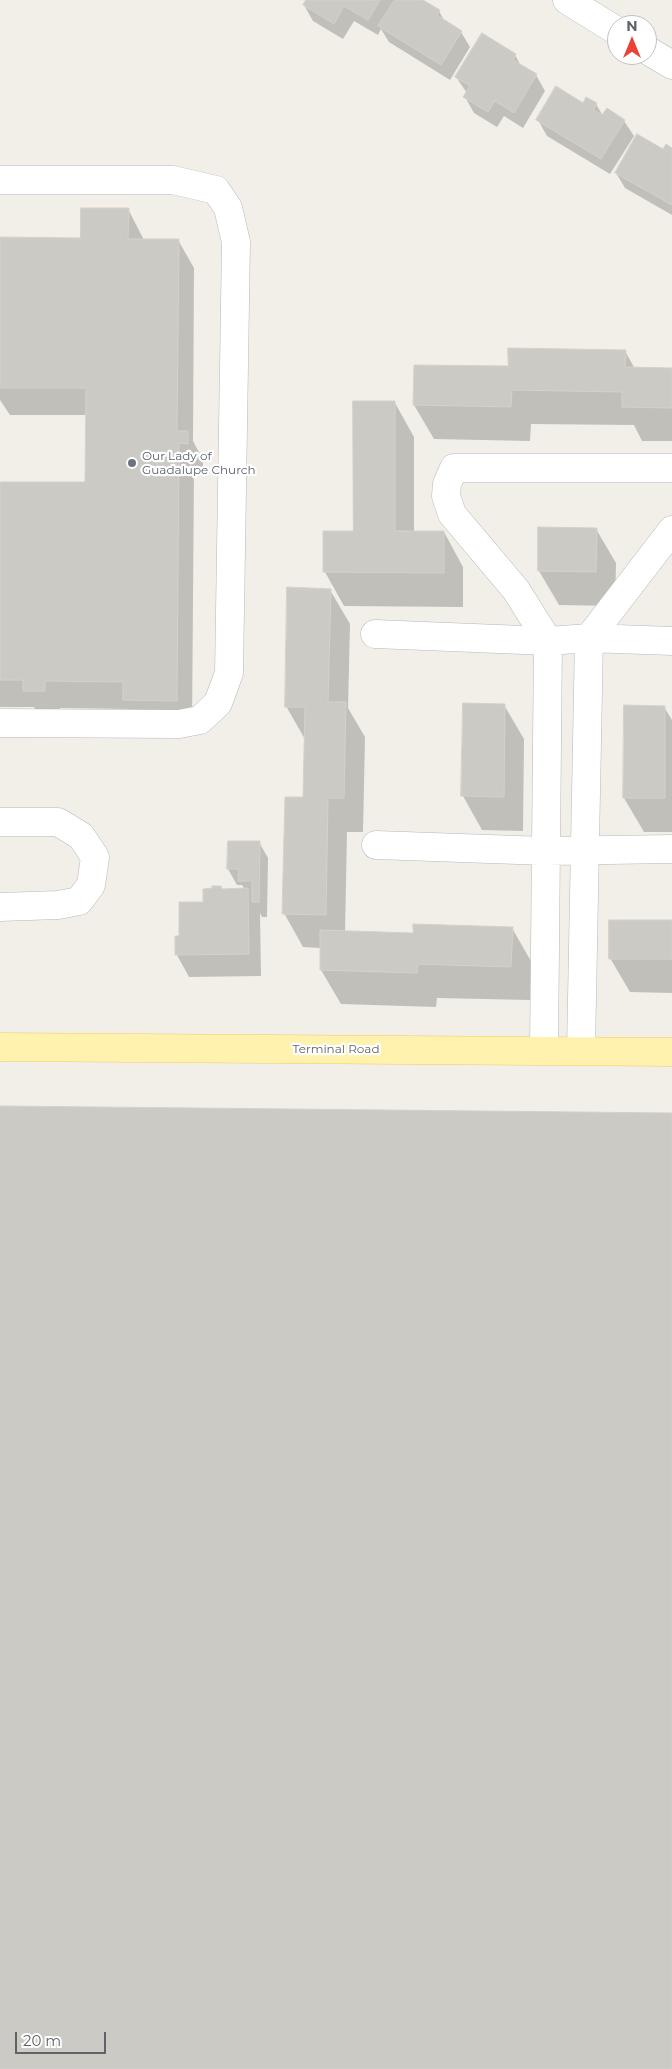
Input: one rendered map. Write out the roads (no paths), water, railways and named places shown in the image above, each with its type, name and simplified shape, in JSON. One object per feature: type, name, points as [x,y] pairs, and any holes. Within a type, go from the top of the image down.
[{"type":"main road","name":"Terminal Road","points":[[0,1047],[672,1052]]},
{"type":"street","points":[[567,0],[607,25]]},
{"type":"street","points":[[657,56],[672,65]]},
{"type":"street","points":[[0,180],[173,180],[216,190],[228,208],[236,242],[229,673],[218,703],[200,720],[179,724],[0,723]]},
{"type":"street","points":[[544,1050],[548,641],[516,590],[452,514],[446,496],[447,484],[454,468],[672,468]]},
{"type":"street","points":[[581,1050],[589,638],[672,530]]},
{"type":"street","points":[[375,634],[548,641],[589,638],[672,641]]},
{"type":"street","points":[[0,822],[58,822],[81,836],[95,857],[90,885],[78,901],[58,905],[0,907]]},
{"type":"street","points":[[376,845],[546,851],[672,849]]},
{"type":"place","name":"Our Lady of Guadalupe Church","points":[[132,463]]}]
